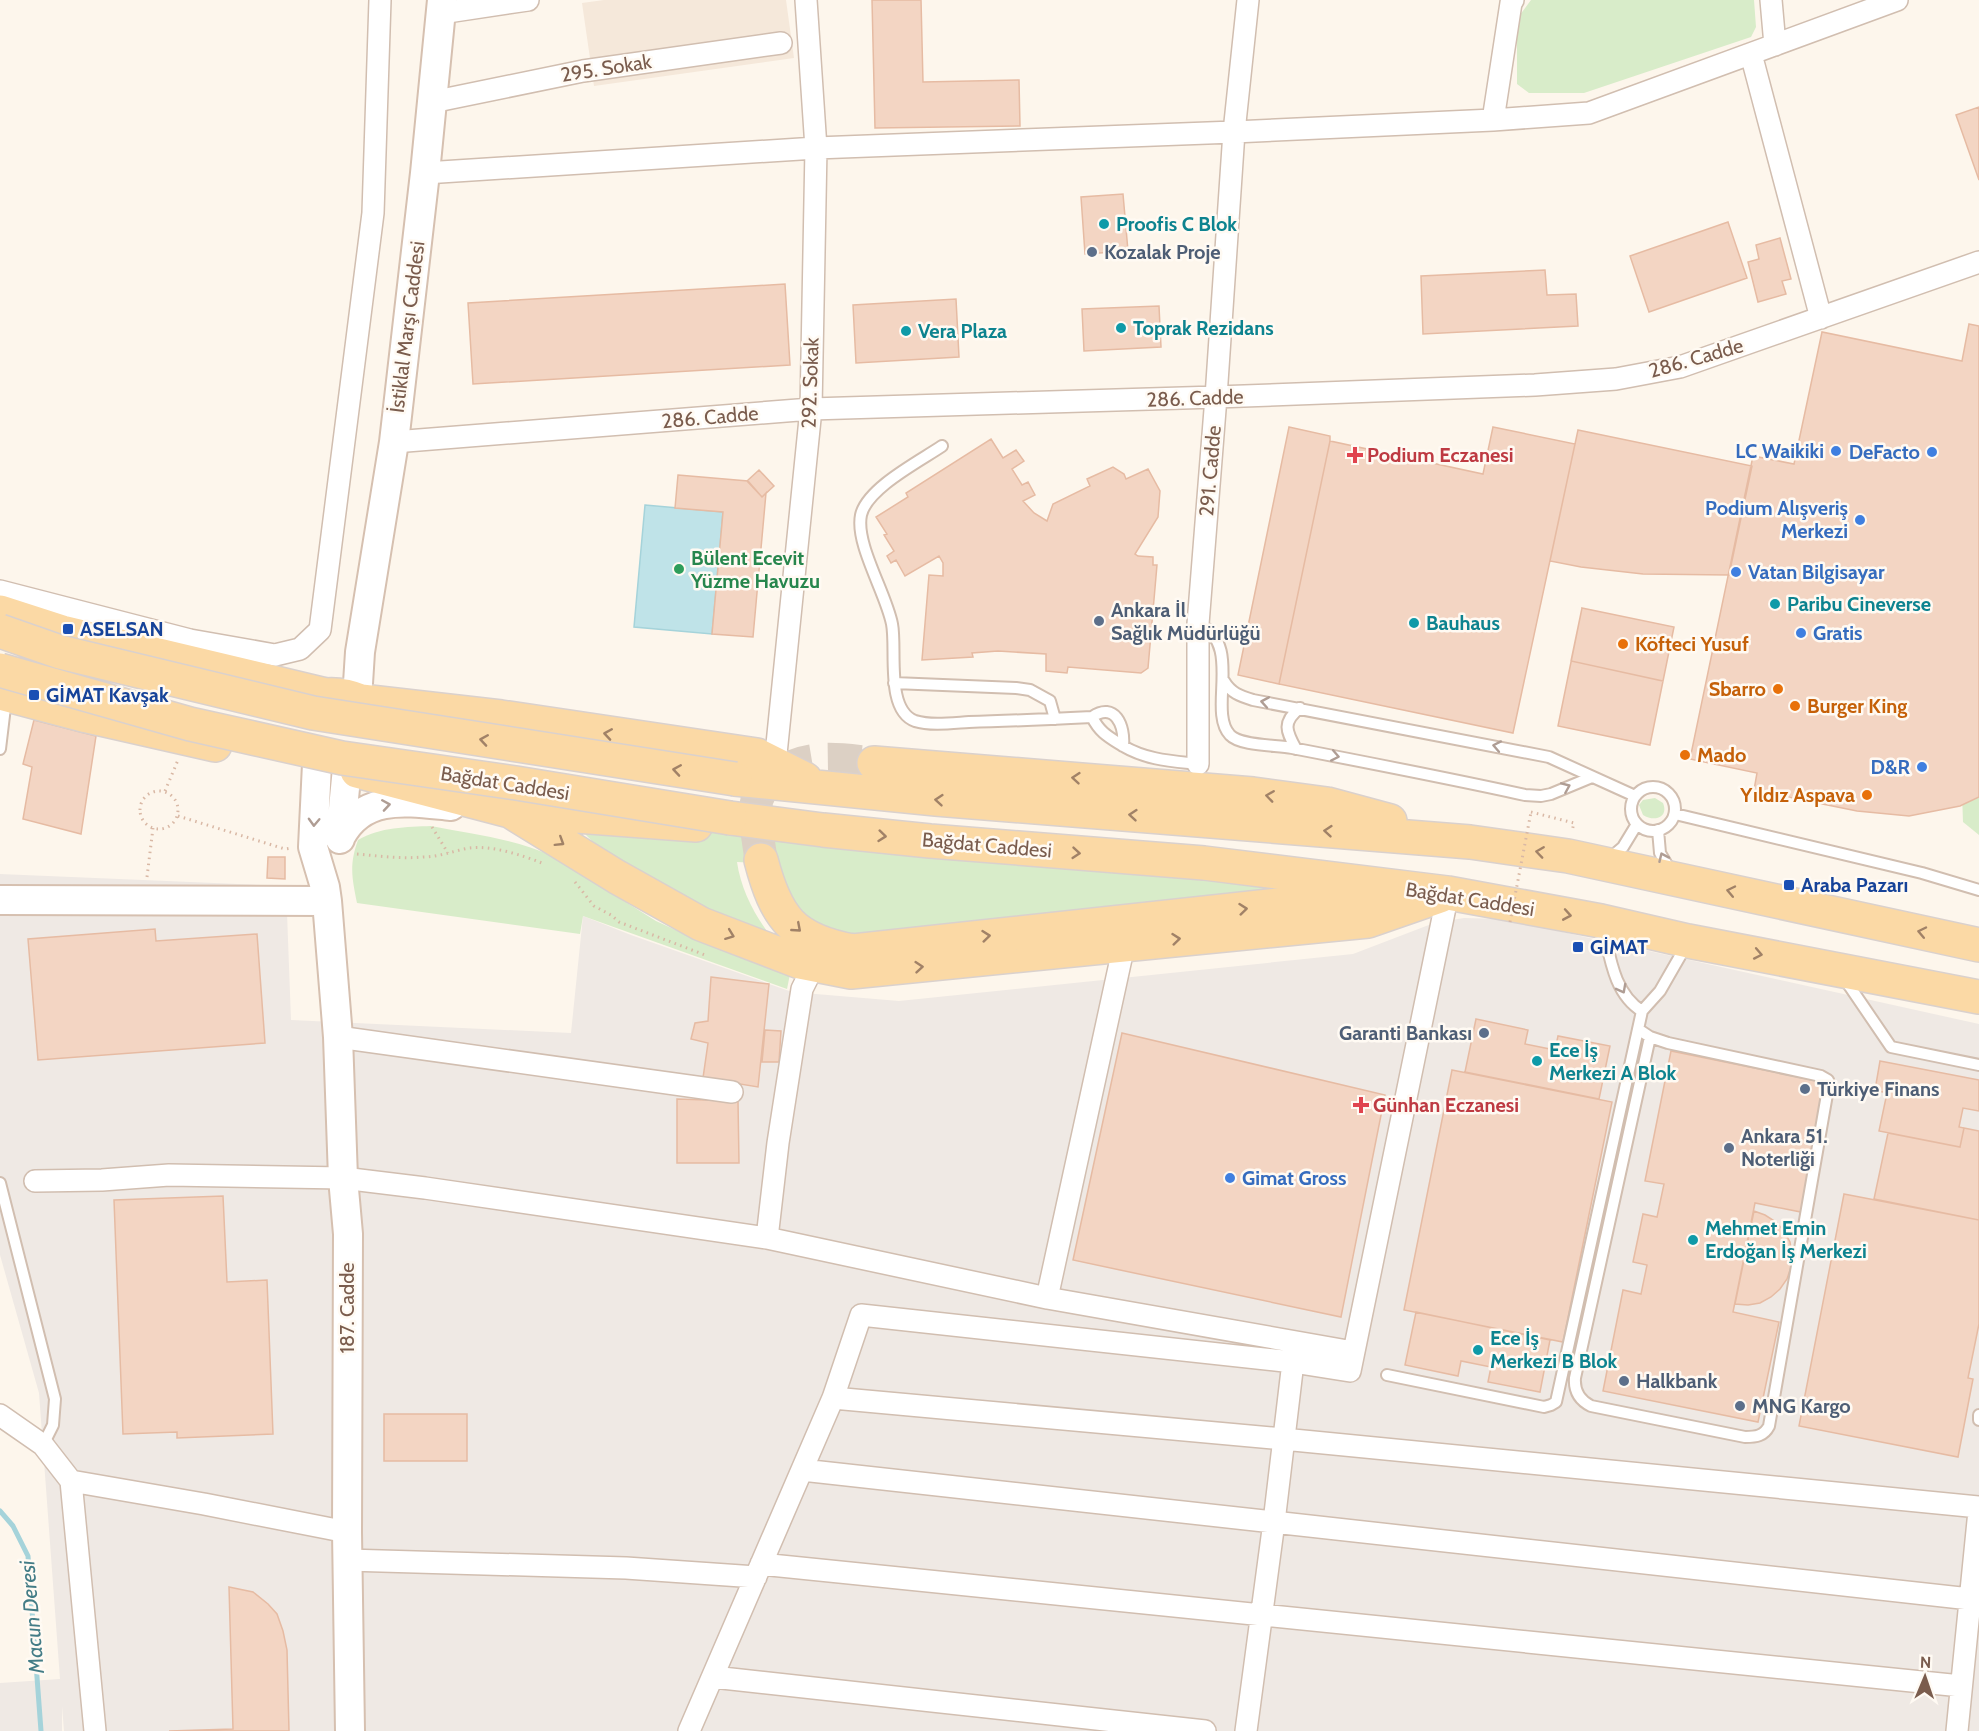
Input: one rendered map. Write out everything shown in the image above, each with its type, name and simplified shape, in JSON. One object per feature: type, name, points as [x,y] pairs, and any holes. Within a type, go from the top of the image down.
[{"type":"main road","name":"İstiklal Marşı Caddesi","points":[[344,697],[360,652],[394,442],[442,6]]},
{"type":"main road","points":[[0,612],[62,632],[344,697],[404,707],[501,717],[757,755],[825,789]]},
{"type":"main road","name":"Bağdat Caddesi","points":[[0,631],[60,652],[313,713],[735,779],[825,789],[1470,842],[1568,856],[1979,945]]},
{"type":"main road","points":[[266,754],[283,740],[292,723],[290,702],[280,684]]},
{"type":"main road","points":[[2,686],[186,739],[331,765],[510,811],[701,924],[800,962],[851,972],[1368,921],[1448,893]]},
{"type":"main road","name":"Bağdat Caddesi","points":[[2,686],[342,758],[516,783],[730,818],[823,830],[1204,863],[1448,893],[1601,921],[1688,941],[1979,997]]},
{"type":"main road","points":[[331,765],[304,742],[302,731],[304,720],[310,710],[344,697]]},
{"type":"main road","points":[[331,765],[363,755],[369,746],[371,736],[371,726],[344,697]]},
{"type":"main road","points":[[389,780],[384,770],[381,740],[389,722],[404,707]]},
{"type":"main road","points":[[874,763],[1230,792],[1317,802],[1470,842]]},
{"type":"main road","name":"187. Cadde","points":[[331,765],[330,846],[326,894],[338,1037],[343,1178],[348,1234],[347,1546],[350,1731]]},
{"type":"main road","points":[[330,846],[359,813],[388,803],[419,803],[714,826],[823,830]]},
{"type":"main road","points":[[762,860],[767,882],[778,909],[799,932],[829,946],[854,951],[1278,905],[1448,893]]},
{"type":"main road","points":[[0,900],[144,900],[326,894]]},
{"type":"main road","points":[[1936,989],[1979,1008]]},
{"type":"street","points":[[0,591],[190,640],[275,655],[300,649],[320,630],[373,213],[380,0]]},
{"type":"street","points":[[442,6],[528,0]]},
{"type":"street","name":"292. Sokak","points":[[775,764],[811,409],[816,148],[806,0]]},
{"type":"street","name":"291. Cadde","points":[[1198,764],[1198,624],[1234,132],[1248,0]]},
{"type":"street","points":[[1493,120],[1513,0]]},
{"type":"street","points":[[1771,0],[1775,45]]},
{"type":"street","points":[[425,173],[816,148],[1234,132],[1493,120],[1589,113],[1775,45],[1871,5],[1897,0]]},
{"type":"street","name":"295. Sokak","points":[[432,102],[583,71],[781,43]]},
{"type":"street","points":[[1751,54],[1821,318]]},
{"type":"street","name":"286. Cadde","points":[[394,442],[811,409],[1216,397],[1535,385],[1616,379],[1680,367],[1979,262]]},
{"type":"street","points":[[689,1731],[833,1398],[861,1315],[1293,1362],[1350,1371],[1448,893]]},
{"type":"street","points":[[1047,1298],[1124,945]]},
{"type":"street","points":[[767,1238],[778,1143],[802,988],[814,965]]},
{"type":"street","points":[[338,1037],[732,1092]]},
{"type":"street","points":[[35,1181],[102,1180],[169,1175],[343,1178],[425,1188],[767,1238],[1047,1298],[1353,1352]]},
{"type":"street","points":[[1246,1731],[1293,1362]]},
{"type":"street","points":[[833,1398],[1282,1439],[1979,1509],[1957,1731]]},
{"type":"street","points":[[0,1415],[43,1445],[71,1481],[95,1731]]},
{"type":"street","points":[[802,1470],[1970,1599]]},
{"type":"street","points":[[71,1481],[204,1504],[347,1546],[626,1568],[759,1571],[1262,1616],[1961,1686]]},
{"type":"street","points":[[713,1677],[1205,1731]]},
{"type":"lane","points":[[942,446],[879,488],[867,501],[861,515],[864,546],[886,602],[892,625],[894,683],[901,711],[914,720],[940,723],[1092,717],[1104,711],[1117,717],[1123,734],[1123,746]]},
{"type":"lane","points":[[1198,624],[1215,636],[1220,652],[1224,681],[1222,709],[1224,726],[1231,737],[1246,742],[1430,773],[1525,795],[1551,794],[1592,777]]},
{"type":"lane","points":[[1224,681],[1229,690],[1239,696],[1549,756],[1635,796]]},
{"type":"lane","points":[[894,683],[1030,690],[1050,701],[1056,719]]},
{"type":"lane","points":[[0,749],[2,686]]},
{"type":"lane","points":[[1296,749],[1287,731],[1288,722],[1300,708]]},
{"type":"lane","points":[[1092,717],[1104,735],[1132,752],[1147,758],[1198,764]]},
{"type":"lane","points":[[1652,787],[1665,790],[1674,800],[1675,814],[1668,824],[1658,830],[1643,828],[1637,824],[1631,810],[1635,796],[1646,788],[1652,787]]},
{"type":"lane","points":[[1675,814],[1922,873],[1979,890]]},
{"type":"lane","points":[[1600,863],[1623,848],[1637,824]]},
{"type":"lane","points":[[1658,830],[1660,853],[1678,880]]},
{"type":"lane","points":[[1601,921],[1621,990],[1631,1005],[1642,1011]]},
{"type":"lane","points":[[1387,1375],[1544,1407],[1556,1402],[1642,1011],[1660,991],[1688,941]]},
{"type":"lane","points":[[1839,970],[1891,1047],[1979,1065]]},
{"type":"lane","points":[[1638,1029],[1668,1043],[1821,1076],[1830,1083],[1769,1426],[1763,1434],[1758,1436],[1745,1437],[1591,1406],[1581,1400],[1576,1389],[1575,1378],[1650,1036]]},
{"type":"lane","points":[[0,1183],[54,1399],[53,1425],[43,1445]]},
{"type":"lane","points":[[1979,1415],[1979,1420]]},
{"type":"path","points":[[165,791],[186,739]]},
{"type":"path","points":[[165,791],[171,794],[178,804],[178,816],[165,828],[153,828],[143,820],[140,807],[146,796],[152,792],[165,791]]},
{"type":"path","points":[[1510,922],[1531,812],[1574,823]]},
{"type":"path","points":[[178,816],[285,849],[330,846],[391,858],[441,855],[471,848],[507,851],[550,866]]},
{"type":"path","points":[[144,900],[153,828]]},
{"type":"path","points":[[573,879],[594,906],[619,922],[709,956]]},
{"type":"shaded area","points":[[604,0],[786,0],[794,58],[594,86],[582,3]]},
{"type":"shaded area","points":[[0,874],[286,886],[291,1020],[571,1033],[583,916],[792,992],[899,1001],[1353,954],[1434,923],[1464,918],[1504,919],[1979,1024],[1979,1731],[64,1731],[62,1706],[62,1731],[0,1731],[0,1683],[60,1679],[39,1393],[0,1255]]},
{"type":"green space","points":[[1531,0],[1754,0],[1756,27],[1751,37],[1584,93],[1529,93],[1517,84],[1517,19]]},
{"type":"green space","points":[[1979,788],[1979,835],[1963,822],[1962,794]]},
{"type":"green space","points":[[1655,798],[1663,803],[1662,815],[1652,818],[1643,815],[1639,805],[1643,800]]},
{"type":"green space","points":[[582,819],[1317,889],[854,937],[826,927],[805,913],[790,893],[779,864],[737,862],[750,902],[772,938],[682,901],[651,882],[592,841],[584,833]]},
{"type":"green space","points":[[431,826],[508,841],[552,856],[656,921],[706,944],[790,974],[787,989],[583,916],[580,934],[357,903],[352,872],[358,840],[384,830]]},
{"type":"water","name":"Bülent Ecevit Yüzme Havuzu","points":[[645,505],[723,512],[712,634],[634,627]]},
{"type":"building","points":[[872,0],[921,0],[923,82],[1019,80],[1020,126],[875,128]]},
{"type":"building","points":[[1979,107],[1979,180],[1956,115]]},
{"type":"building","name":"Proofis C Blok","points":[[1123,194],[1128,251],[1085,254],[1081,197]]},
{"type":"building","points":[[1728,222],[1747,278],[1649,312],[1630,256]]},
{"type":"building","points":[[1780,238],[1791,279],[1782,281],[1786,294],[1758,302],[1748,262],[1759,259],[1756,245]]},
{"type":"building","points":[[1545,270],[1547,295],[1576,294],[1578,326],[1423,334],[1421,276]]},
{"type":"building","points":[[785,284],[790,365],[473,384],[468,303]]},
{"type":"building","name":"Vera Plaza","points":[[956,299],[959,357],[856,363],[853,305]]},
{"type":"building","name":"Toprak Rezidans","points":[[1159,306],[1161,347],[1084,351],[1082,309]]},
{"type":"building","name":"Podium Alışveriş Merkezi","points":[[1969,324],[1979,326],[1979,797],[1960,806],[1909,816],[1857,811],[1754,790],[1757,773],[1690,759],[1753,456],[1794,464],[1822,332],[1962,361]]},
{"type":"building","points":[[1289,427],[1330,436],[1330,441],[1279,684],[1238,675]]},
{"type":"building","name":"Bauhaus","points":[[1493,427],[1575,444],[1513,733],[1279,684],[1330,441],[1483,474]]},
{"type":"building","points":[[1578,430],[1752,466],[1729,575],[1643,574],[1550,561]]},
{"type":"building","points":[[991,439],[1003,458],[1016,450],[1024,461],[1012,469],[1022,485],[1028,482],[1035,495],[1023,501],[1034,513],[1047,521],[1053,504],[1090,486],[1087,479],[1113,467],[1124,474],[1126,479],[1148,469],[1160,491],[1158,517],[1135,554],[1153,557],[1153,565],[1157,565],[1148,668],[1141,673],[1068,667],[1067,673],[1046,671],[1046,654],[998,651],[972,653],[973,657],[922,660],[929,575],[943,576],[943,563],[939,556],[905,576],[896,560],[891,563],[887,556],[894,551],[876,517],[908,497],[906,493]]},
{"type":"building","points":[[759,470],[774,486],[762,497],[747,481]]},
{"type":"building","points":[[678,475],[748,481],[762,497],[766,493],[753,637],[712,634],[723,512],[675,508]]},
{"type":"building","points":[[1582,608],[1674,627],[1650,745],[1558,726]]},
{"type":"building","name":"Köfteci Yusuf","points":[[1582,608],[1674,627],[1663,681],[1571,661]]},
{"type":"building","points":[[34,720],[96,736],[81,834],[23,819],[32,767],[23,764]]},
{"type":"building","points":[[268,857],[285,857],[285,879],[267,878]]},
{"type":"building","points":[[155,929],[156,941],[257,934],[265,1043],[38,1060],[28,939]]},
{"type":"building","points":[[711,977],[769,984],[758,1087],[703,1078],[708,1043],[691,1039],[695,1023],[708,1021]]},
{"type":"building","name":"Ece İş Merkezi A Blok","points":[[1476,1019],[1528,1030],[1525,1044],[1555,1050],[1558,1036],[1610,1046],[1599,1099],[1465,1072]]},
{"type":"building","points":[[765,1030],[781,1031],[779,1062],[762,1062]]},
{"type":"building","name":"Gimat Gross","points":[[1122,1033],[1385,1095],[1341,1317],[1073,1260]]},
{"type":"building","name":"Mehmet Emin Erdoğan İş Merkezi","points":[[1671,1051],[1827,1083],[1801,1212],[1755,1203],[1733,1312],[1779,1322],[1758,1422],[1603,1391],[1623,1290],[1641,1294],[1647,1265],[1633,1262],[1643,1214],[1657,1217],[1664,1184],[1645,1181]]},
{"type":"building","points":[[1880,1061],[1979,1080],[1979,1111],[1963,1108],[1959,1127],[1964,1128],[1960,1147],[1879,1131],[1887,1093],[1875,1090]]},
{"type":"building","points":[[1452,1070],[1612,1102],[1563,1342],[1404,1310]]},
{"type":"building","points":[[677,1099],[738,1101],[739,1163],[677,1163]]},
{"type":"building","points":[[1964,1128],[1979,1131],[1979,1220],[1874,1199],[1888,1133],[1960,1147]]},
{"type":"building","points":[[1844,1194],[1979,1220],[1979,1324],[1968,1378],[1973,1379],[1958,1457],[1799,1426]]},
{"type":"building","points":[[223,1196],[227,1282],[267,1280],[273,1434],[177,1438],[177,1432],[123,1434],[114,1200]]},
{"type":"building","points":[[1754,1211],[1776,1222],[1784,1231],[1790,1242],[1791,1267],[1787,1279],[1771,1297],[1760,1303],[1735,1304]]},
{"type":"building","name":"Ece İş Merkezi B Blok","points":[[1416,1312],[1550,1340],[1540,1392],[1488,1382],[1491,1367],[1461,1361],[1458,1376],[1405,1365]]},
{"type":"building","points":[[384,1414],[467,1414],[467,1461],[384,1461]]},
{"type":"building","points":[[229,1587],[253,1592],[277,1614],[287,1650],[289,1731],[169,1731],[233,1729]]},
{"type":"waterway","name":"Macun Deresi","points":[[0,1511],[13,1526],[28,1556],[41,1731]]},
{"type":"tunnel","points":[[761,860],[756,825],[756,805],[760,794],[770,780],[785,770],[809,761],[834,759],[874,763]]},
{"type":"place","name":"Proofis C Blok","points":[[1104,224]]},
{"type":"place","name":"Kozalak Proje","points":[[1092,252]]},
{"type":"place","name":"Toprak Rezidans","points":[[1121,328]]},
{"type":"place","name":"Vera Plaza","points":[[906,331]]},
{"type":"place","name":"LC Waikiki","points":[[1836,451]]},
{"type":"place","name":"DeFacto","points":[[1932,452]]},
{"type":"place","name":"Podium Eczanesi","points":[[1355,455]]},
{"type":"place","name":"Podium Alışveriş Merkezi","points":[[1860,520]]},
{"type":"place","name":"Bülent Ecevit Yüzme Havuzu","points":[[679,569]]},
{"type":"place","name":"Vatan Bilgisayar","points":[[1736,572]]},
{"type":"place","name":"Paribu Cineverse","points":[[1775,604]]},
{"type":"place","name":"Ankara İl Sağlık Müdürlüğü","points":[[1099,621]]},
{"type":"place","name":"Bauhaus","points":[[1414,623]]},
{"type":"place","name":"ASELSAN","points":[[68,629]]},
{"type":"place","name":"Gratis","points":[[1801,633]]},
{"type":"place","name":"Köfteci Yusuf","points":[[1623,644]]},
{"type":"place","name":"Sbarro","points":[[1778,689]]},
{"type":"place","name":"GİMAT Kavşak","points":[[34,695]]},
{"type":"place","name":"Burger King","points":[[1795,706]]},
{"type":"place","name":"Mado","points":[[1685,755]]},
{"type":"place","name":"D&R","points":[[1922,767]]},
{"type":"place","name":"Yıldız Aspava","points":[[1867,795]]},
{"type":"place","name":"Araba Pazarı","points":[[1789,885]]},
{"type":"place","name":"GİMAT","points":[[1578,947]]},
{"type":"place","name":"Garanti Bankası","points":[[1484,1033]]},
{"type":"place","name":"Ece İş Merkezi A Blok","points":[[1537,1061]]},
{"type":"place","name":"Türkiye Finans","points":[[1805,1089]]},
{"type":"place","name":"Günhan Eczanesi","points":[[1361,1105]]},
{"type":"place","name":"Ankara 51. Noterliği","points":[[1729,1148]]},
{"type":"place","name":"Gimat Gross","points":[[1230,1178]]},
{"type":"place","name":"Mehmet Emin Erdoğan İş Merkezi","points":[[1693,1240]]},
{"type":"place","name":"Ece İş Merkezi B Blok","points":[[1478,1350]]},
{"type":"place","name":"Halkbank","points":[[1624,1381]]},
{"type":"place","name":"MNG Kargo","points":[[1740,1406]]}]
